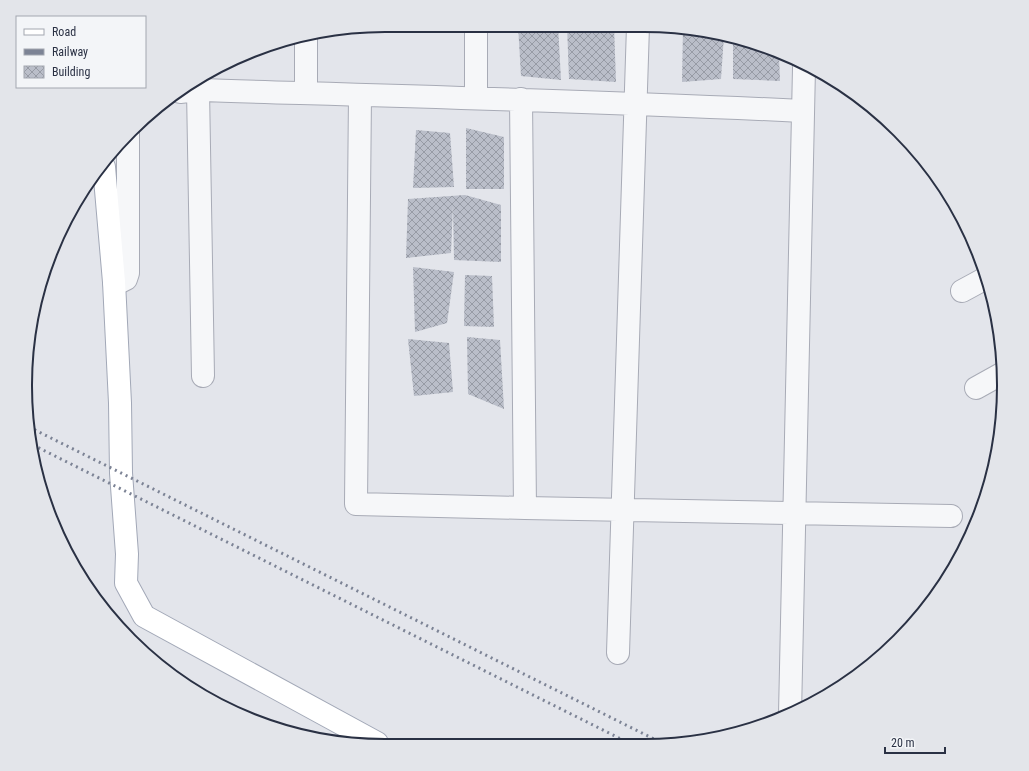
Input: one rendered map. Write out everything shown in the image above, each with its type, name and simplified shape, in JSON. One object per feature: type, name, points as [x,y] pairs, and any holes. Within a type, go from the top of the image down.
[{"type":"main road","points":[[104,171],[114,282],[120,403],[121,473],[128,554],[126,583],[144,616],[368,738]]},
{"type":"street","points":[[476,32],[476,98]]},
{"type":"street","points":[[618,654],[638,32]]},
{"type":"street","points":[[306,41],[306,93]]},
{"type":"street","points":[[790,707],[804,70]]},
{"type":"street","points":[[190,91],[636,103],[802,111]]},
{"type":"street","points":[[189,92],[203,376]]},
{"type":"street","points":[[360,95],[356,504],[952,516]]},
{"type":"street","points":[[521,100],[525,508]]},
{"type":"street","points":[[114,282],[120,282],[126,279],[128,273],[128,144]]},
{"type":"street","points":[[962,291],[981,281]]},
{"type":"street","points":[[976,388],[997,377]]},
{"type":"building","points":[[518,32],[558,32],[561,80],[521,76]]},
{"type":"building","points":[[567,32],[614,32],[616,82],[569,79]]},
{"type":"building","points":[[683,34],[724,42],[721,79],[682,82]]},
{"type":"building","points":[[733,44],[779,59],[780,81],[733,79]]},
{"type":"building","points":[[466,128],[504,137],[504,189],[466,189]]},
{"type":"building","points":[[416,130],[450,133],[454,187],[413,188]]},
{"type":"building","points":[[465,195],[501,205],[501,262],[454,260],[453,206],[451,253],[406,258],[408,199]]},
{"type":"building","points":[[413,267],[454,272],[447,323],[415,332]]},
{"type":"building","points":[[465,275],[492,276],[494,327],[464,326]]},
{"type":"building","points":[[467,337],[500,340],[504,409],[468,394]]},
{"type":"building","points":[[408,339],[449,343],[453,392],[414,396]]},
{"type":"railway","points":[[35,430],[653,739]]},
{"type":"railway","points":[[38,447],[621,739]]}]
